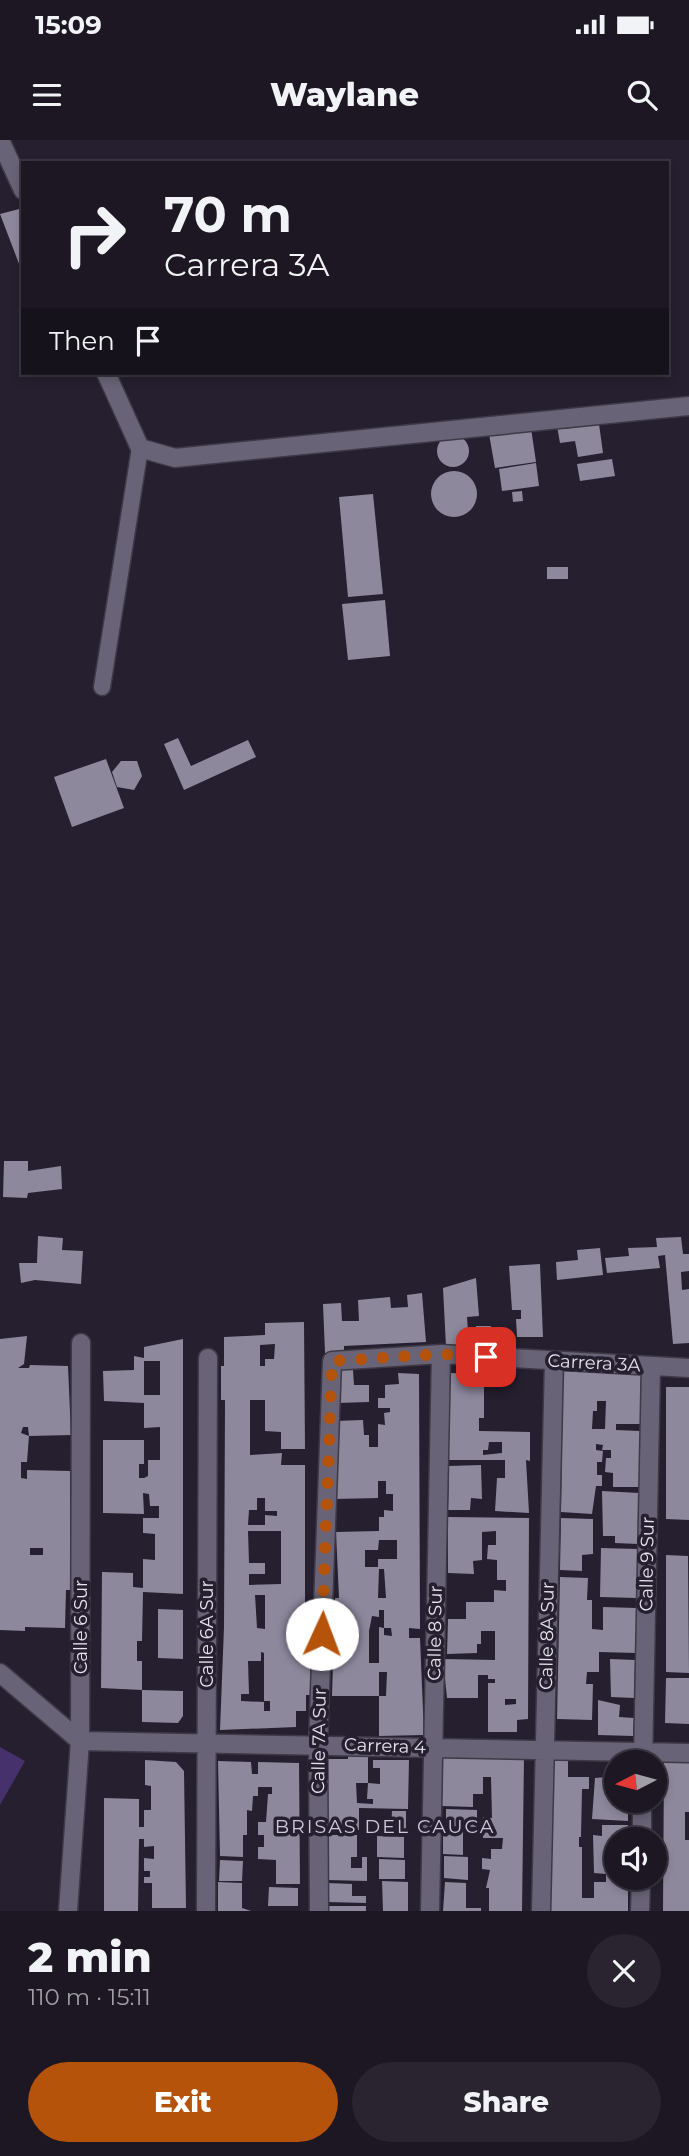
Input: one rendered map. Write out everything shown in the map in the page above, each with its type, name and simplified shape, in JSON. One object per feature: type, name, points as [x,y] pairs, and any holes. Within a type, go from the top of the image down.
[{"type":"street","points":[[0,140],[21,186]]},
{"type":"street","points":[[107,375],[140,448],[175,458],[689,406]]},
{"type":"street","name":"Calle 6 Sur","points":[[68,1911],[80,1741],[81,1343]]},
{"type":"street","name":"Carrera 3A","points":[[332,1361],[441,1354],[689,1368]]},
{"type":"street","name":"Calle 8 Sur","points":[[430,1911],[441,1354]]},
{"type":"street","name":"Calle 6A Sur","points":[[206,1911],[208,1358]]},
{"type":"street","name":"Calle 7A Sur","points":[[319,1911],[318,1744],[332,1361]]},
{"type":"street","name":"Calle 8A Sur","points":[[541,1911],[554,1361]]},
{"type":"street","name":"Calle 9 Sur","points":[[643,1750],[651,1366]]},
{"type":"street","points":[[0,1673],[80,1741]]},
{"type":"street","name":"Carrera 4","points":[[80,1741],[318,1744],[604,1754]]},
{"type":"street","name":"Carrera 4","points":[[667,1755],[689,1754]]},
{"type":"street","points":[[640,1911],[641,1890]]},
{"type":"lane","points":[[102,687],[140,448]]},
{"type":"shaded area","points":[[0,1747],[25,1761],[0,1805]]},
{"type":"building","points":[[21,209],[21,269],[0,214]]},
{"type":"building","points":[[562,420],[564,429],[599,424],[603,453],[578,457],[575,441],[560,443],[556,421]]},
{"type":"building","points":[[531,428],[536,462],[495,468],[489,434]]},
{"type":"building","points":[[453,435],[464,440],[469,451],[464,462],[453,467],[442,462],[437,451],[442,440]]},
{"type":"building","points":[[612,459],[615,476],[580,481],[577,464]]},
{"type":"building","points":[[536,463],[539,486],[502,491],[499,469]]},
{"type":"building","points":[[454,471],[470,478],[477,494],[470,510],[454,517],[438,510],[431,494],[438,478]]},
{"type":"building","points":[[522,491],[523,501],[513,502],[512,492]]},
{"type":"building","points":[[373,494],[383,594],[348,597],[339,497]]},
{"type":"building","points":[[547,567],[568,567],[568,579],[547,579]]},
{"type":"building","points":[[385,600],[390,656],[348,660],[342,604]]},
{"type":"building","points":[[178,738],[191,766],[248,740],[256,757],[184,790],[164,744]]},
{"type":"building","points":[[106,759],[124,808],[72,827],[54,777]]},
{"type":"building","points":[[121,761],[137,761],[142,776],[134,790],[117,787],[112,772]]},
{"type":"building","points":[[4,1161],[28,1161],[28,1171],[61,1166],[62,1189],[28,1193],[27,1198],[3,1197]]},
{"type":"building","points":[[38,1236],[63,1238],[62,1250],[83,1251],[81,1284],[35,1280],[21,1283],[19,1263],[37,1263]]},
{"type":"building","points":[[681,1237],[683,1254],[689,1254],[689,1271],[681,1272],[682,1290],[689,1289],[689,1343],[673,1344],[665,1255],[658,1256],[660,1268],[607,1273],[605,1258],[629,1256],[628,1248],[657,1247],[656,1238]]},
{"type":"building","points":[[600,1248],[603,1275],[557,1280],[556,1262],[578,1260],[577,1250]]},
{"type":"building","points":[[540,1264],[543,1337],[517,1337],[516,1319],[521,1319],[521,1310],[512,1310],[509,1266]]},
{"type":"building","points":[[476,1278],[479,1316],[467,1317],[469,1347],[446,1347],[443,1288]]},
{"type":"building","points":[[422,1293],[426,1342],[344,1346],[344,1352],[325,1353],[323,1304],[341,1303],[342,1321],[359,1321],[358,1300],[390,1297],[391,1308],[408,1307],[407,1295]]},
{"type":"building","points":[[304,1322],[305,1449],[281,1449],[281,1432],[265,1431],[265,1400],[250,1400],[250,1455],[282,1453],[281,1465],[305,1465],[305,1630],[310,1630],[311,1695],[306,1695],[306,1711],[296,1711],[296,1727],[220,1730],[224,1627],[225,1400],[221,1400],[221,1366],[224,1366],[224,1337],[265,1335],[265,1323]],"holes":[[[275,1344],[274,1359],[265,1359],[265,1366],[260,1366],[260,1345]],[[257,1498],[265,1498],[265,1511],[277,1511],[277,1516],[265,1515],[265,1525],[248,1525],[249,1510],[257,1510]],[[248,1531],[281,1531],[281,1584],[249,1585],[249,1574],[265,1574],[265,1563],[249,1563]],[[255,1595],[265,1595],[265,1629],[257,1628]],[[261,1652],[264,1653],[264,1701],[270,1701],[270,1711],[264,1711],[264,1702],[241,1701],[241,1694],[249,1694],[248,1661],[261,1661]]]},
{"type":"building","points":[[476,1326],[491,1326],[491,1346],[476,1346]]},
{"type":"building","points":[[27,1336],[24,1364],[18,1368],[29,1368],[30,1365],[68,1366],[71,1435],[29,1436],[27,1462],[21,1462],[21,1478],[27,1479],[27,1470],[70,1471],[70,1590],[66,1590],[65,1628],[25,1627],[25,1631],[0,1630],[0,1339]],"holes":[[[23,1427],[28,1427],[29,1436],[21,1433]],[[30,1548],[43,1548],[43,1555],[30,1555]]]},
{"type":"building","points":[[183,1339],[183,1594],[143,1592],[142,1641],[137,1641],[137,1661],[142,1661],[142,1690],[101,1688],[102,1572],[133,1573],[133,1587],[143,1588],[143,1559],[155,1560],[155,1534],[143,1533],[143,1518],[159,1518],[159,1506],[150,1506],[149,1494],[143,1493],[144,1514],[103,1513],[103,1440],[144,1440],[144,1464],[139,1464],[139,1478],[148,1476],[148,1460],[160,1460],[160,1427],[144,1428],[144,1403],[104,1401],[103,1371],[134,1370],[134,1356],[144,1358],[144,1347]],"holes":[[[144,1361],[160,1361],[160,1395],[144,1395]]]},
{"type":"building","points":[[563,1369],[641,1372],[640,1424],[616,1424],[616,1430],[640,1431],[640,1487],[613,1487],[613,1473],[605,1472],[606,1458],[611,1458],[611,1450],[602,1450],[603,1445],[596,1444],[596,1450],[603,1451],[602,1462],[597,1462],[597,1475],[602,1475],[602,1486],[596,1486],[592,1514],[561,1512]],"holes":[[[597,1401],[606,1401],[605,1429],[592,1429],[593,1411],[597,1411]]]},
{"type":"building","points":[[336,1370],[353,1370],[354,1385],[369,1385],[369,1402],[337,1403]]},
{"type":"building","points":[[398,1373],[419,1374],[420,1629],[409,1628],[409,1638],[420,1638],[424,1735],[379,1736],[379,1696],[332,1696],[335,1598],[339,1598],[336,1532],[379,1531],[379,1517],[384,1517],[384,1510],[393,1511],[393,1494],[386,1494],[386,1481],[378,1481],[378,1498],[335,1499],[335,1421],[363,1420],[364,1435],[369,1435],[369,1447],[378,1447],[378,1424],[385,1425],[384,1413],[390,1412],[390,1408],[378,1408],[378,1398],[385,1398],[385,1385],[399,1384]],"holes":[[[379,1540],[397,1540],[397,1559],[378,1559],[378,1567],[365,1567],[365,1550],[378,1550]],[[379,1569],[384,1569],[386,1598],[378,1598]],[[379,1610],[384,1610],[384,1628],[379,1627],[379,1663],[369,1663],[372,1616],[379,1617]],[[384,1628],[391,1628],[392,1636],[384,1635]],[[379,1672],[387,1672],[386,1696],[379,1696]]]},
{"type":"building","points":[[449,1373],[484,1374],[484,1418],[479,1418],[479,1431],[530,1432],[530,1461],[526,1460],[529,1513],[495,1511],[497,1478],[505,1478],[505,1460],[448,1460]],"holes":[[[489,1442],[502,1442],[502,1453],[483,1455],[483,1450],[488,1450]]]},
{"type":"building","points":[[666,1387],[689,1387],[689,1520],[666,1519]]},
{"type":"building","points":[[481,1465],[482,1499],[471,1498],[470,1510],[448,1510],[449,1466]]},
{"type":"building","points":[[602,1491],[639,1493],[638,1544],[615,1543],[615,1536],[603,1536]]},
{"type":"building","points":[[448,1517],[529,1518],[528,1719],[517,1720],[517,1732],[488,1732],[488,1683],[495,1683],[495,1679],[488,1679],[488,1675],[478,1675],[478,1698],[447,1698],[443,1659],[495,1660],[495,1631],[481,1631],[481,1644],[477,1644],[477,1653],[447,1654],[448,1619],[466,1619],[466,1602],[494,1602],[494,1590],[506,1591],[506,1580],[497,1580],[497,1560],[487,1559],[488,1545],[496,1545],[496,1531],[482,1532],[482,1560],[473,1561],[474,1574],[448,1573]],"holes":[[[505,1699],[516,1699],[516,1704],[505,1705]]]},
{"type":"building","points":[[561,1518],[593,1519],[593,1554],[582,1555],[582,1571],[560,1570]]},
{"type":"building","points":[[601,1548],[638,1549],[637,1598],[600,1597]]},
{"type":"building","points":[[666,1555],[688,1556],[689,1673],[666,1672]]},
{"type":"building","points":[[560,1577],[588,1578],[587,1600],[592,1600],[592,1629],[603,1630],[603,1607],[637,1608],[636,1653],[599,1652],[599,1672],[587,1672],[586,1684],[593,1684],[592,1720],[557,1719]]},
{"type":"building","points":[[158,1609],[183,1610],[183,1659],[158,1658]]},
{"type":"building","points":[[610,1659],[635,1660],[634,1698],[611,1697]]},
{"type":"building","points":[[666,1678],[689,1678],[689,1724],[665,1723]]},
{"type":"building","points":[[142,1690],[183,1691],[183,1716],[178,1723],[142,1722]]},
{"type":"building","points":[[598,1700],[620,1705],[619,1717],[634,1718],[633,1736],[598,1735]]},
{"type":"building","points":[[348,1755],[368,1755],[368,1783],[380,1784],[380,1768],[373,1768],[373,1760],[409,1760],[408,1809],[359,1808],[359,1830],[328,1830],[327,1759],[348,1759]],"holes":[[[356,1783],[368,1783],[367,1799],[373,1799],[373,1804],[357,1803]]]},
{"type":"building","points":[[443,1755],[524,1757],[522,1911],[489,1911],[489,1888],[486,1888],[490,1870],[482,1869],[482,1858],[491,1859],[491,1849],[502,1849],[503,1838],[483,1838],[483,1817],[492,1818],[491,1777],[483,1777],[483,1794],[473,1794],[473,1807],[442,1806]]},
{"type":"building","points":[[548,1759],[568,1760],[568,1777],[589,1777],[589,1789],[582,1789],[579,1837],[579,1847],[582,1847],[582,1898],[594,1898],[594,1882],[604,1882],[604,1890],[628,1890],[628,1911],[545,1911]]},
{"type":"building","points":[[145,1760],[176,1762],[184,1771],[186,1908],[152,1908],[152,1883],[144,1883],[144,1877],[150,1877],[150,1871],[144,1871],[144,1858],[154,1859],[154,1846],[144,1847],[144,1839],[139,1839],[138,1911],[104,1911],[104,1798],[139,1799],[139,1827],[144,1827],[144,1810],[151,1810],[151,1786],[145,1785]]},
{"type":"building","points":[[218,1761],[251,1762],[252,1774],[258,1774],[258,1762],[299,1763],[300,1884],[276,1884],[276,1860],[258,1859],[258,1847],[264,1847],[264,1835],[258,1835],[258,1822],[266,1822],[268,1794],[272,1794],[272,1787],[258,1787],[258,1796],[253,1796],[252,1811],[247,1810],[247,1835],[243,1835],[243,1857],[220,1856]]},
{"type":"building","points":[[667,1761],[689,1761],[689,1812],[685,1812],[685,1840],[689,1840],[689,1911],[663,1911],[663,1890],[667,1890],[667,1827],[664,1827],[664,1813],[667,1813]]},
{"type":"building","points":[[604,1777],[604,1813],[628,1813],[628,1821],[592,1819],[595,1778]]},
{"type":"building","points":[[446,1809],[477,1810],[477,1827],[446,1826]]},
{"type":"building","points":[[392,1811],[406,1811],[406,1834],[391,1833]]},
{"type":"building","points":[[602,1825],[628,1825],[604,1827],[604,1874],[594,1873],[593,1835],[602,1836]]},
{"type":"building","points":[[443,1829],[463,1830],[463,1855],[443,1854]]},
{"type":"building","points":[[328,1835],[357,1835],[357,1857],[351,1857],[351,1868],[362,1868],[362,1857],[367,1857],[367,1881],[326,1880]]},
{"type":"building","points":[[377,1836],[404,1837],[404,1858],[377,1857]]},
{"type":"building","points":[[444,1856],[468,1857],[468,1880],[444,1878]]},
{"type":"building","points":[[379,1859],[405,1860],[405,1879],[379,1879]]},
{"type":"building","points":[[220,1860],[243,1861],[242,1881],[219,1881]]},
{"type":"building","points":[[382,1881],[408,1882],[408,1911],[383,1911]]},
{"type":"building","points":[[218,1882],[242,1883],[242,1908],[251,1911],[218,1911]]},
{"type":"building","points":[[445,1882],[466,1883],[466,1908],[481,1908],[481,1911],[443,1911]]},
{"type":"building","points":[[328,1883],[352,1884],[352,1896],[366,1896],[366,1903],[327,1902]]},
{"type":"building","points":[[269,1887],[298,1888],[298,1906],[268,1906]]},
{"type":"building","points":[[326,1906],[366,1906],[366,1911],[326,1911]]},
{"type":"district","name":"BRISAS DEL CAUCA","points":[[385,1826]]},
{"type":"route","points":[[322,1634],[332,1361],[441,1354],[486,1357]]}]
